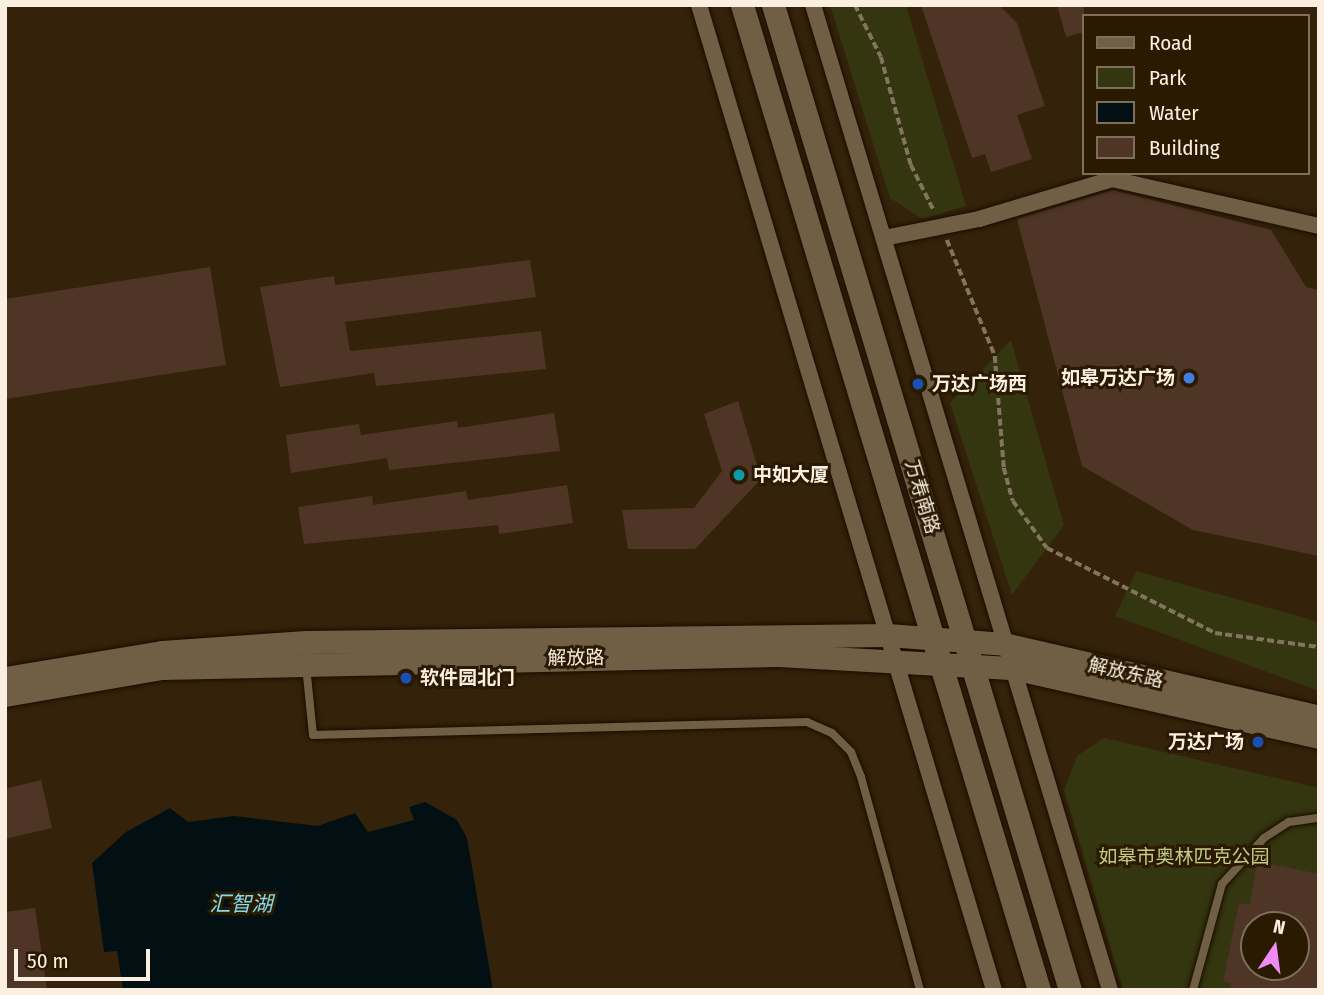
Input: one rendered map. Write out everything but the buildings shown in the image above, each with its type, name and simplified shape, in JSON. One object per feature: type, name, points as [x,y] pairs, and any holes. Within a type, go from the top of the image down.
[{"type":"street","points":[[699,5],[994,990]]},
{"type":"street","name":"万寿南路","points":[[743,5],[1039,990]]},
{"type":"street","name":"万寿南路","points":[[773,5],[1070,990]]},
{"type":"street","points":[[813,5],[1004,644],[1111,990]]},
{"type":"street","points":[[884,238],[942,228],[1112,178],[1319,226]]},
{"type":"street","name":"解放路","points":[[5,695],[162,668],[306,652],[888,635],[931,637]]},
{"type":"street","name":"解放东路","points":[[931,637],[1004,644],[1319,718]]},
{"type":"street","name":"解放路","points":[[5,678],[162,652],[895,659],[940,663]]},
{"type":"street","name":"解放东路","points":[[940,663],[1013,668],[1319,737]]},
{"type":"lane","points":[[306,652],[313,735],[807,722],[832,733],[851,752],[861,777],[920,990]]},
{"type":"lane","points":[[1193,990],[1222,884],[1264,838],[1289,822],[1319,818]]},
{"type":"path","points":[[855,5],[894,91],[911,165],[942,228],[995,356],[1004,468],[1013,501],[1047,548],[1215,633],[1319,647]]},
{"type":"green space","points":[[830,5],[906,5],[966,206],[922,219],[890,198]]},
{"type":"green space","points":[[1011,340],[1064,525],[1012,595],[950,403]]},
{"type":"green space","points":[[1136,571],[1319,622],[1319,691],[1115,616]]},
{"type":"green space","name":"如皋市奥林匹克公园","points":[[1104,738],[1319,788],[1319,990],[1123,990],[1064,790],[1077,756]]},
{"type":"water","name":"汇智湖","points":[[425,802],[457,820],[467,838],[493,990],[123,990],[117,951],[104,952],[92,863],[126,832],[170,808],[188,822],[234,816],[318,826],[355,813],[368,832],[414,820],[409,807]]},
{"type":"place","name":"如皋万达广场","points":[[1189,378]]},
{"type":"place","name":"万达广场西","points":[[918,384]]},
{"type":"place","name":"中如大厦","points":[[739,475]]},
{"type":"place","name":"软件园北门","points":[[406,678]]},
{"type":"place","name":"万达广场","points":[[1258,742]]}]
